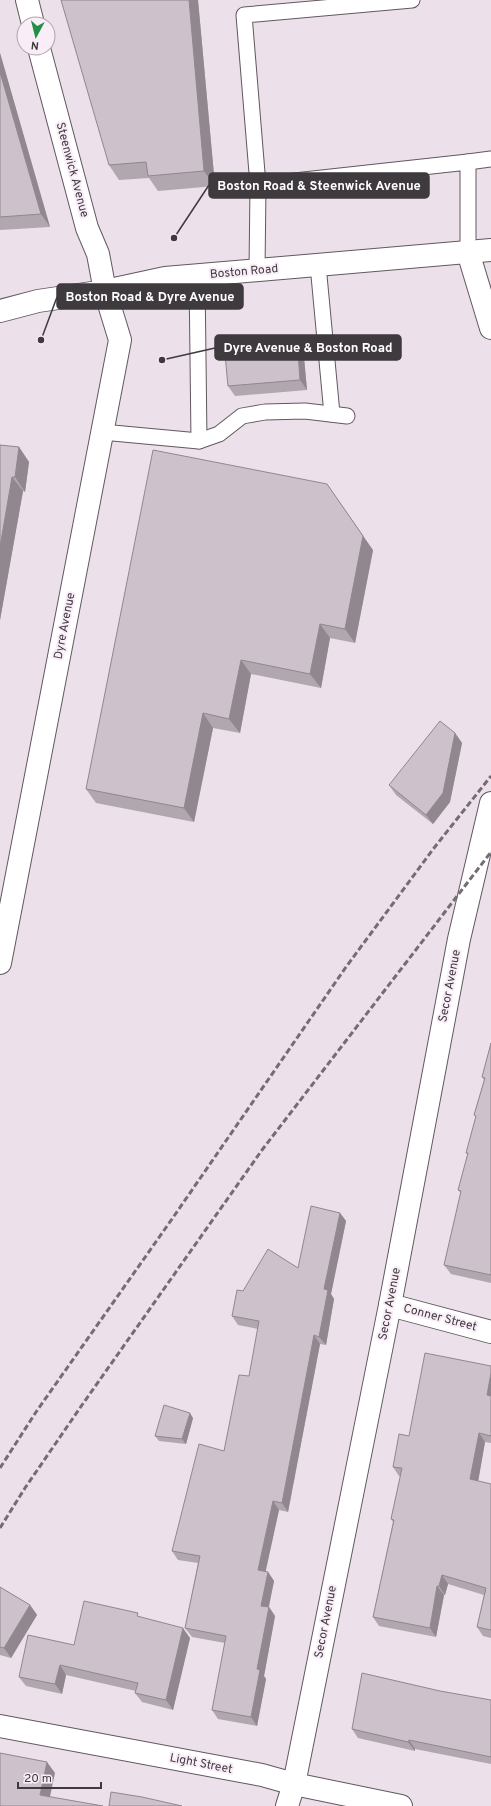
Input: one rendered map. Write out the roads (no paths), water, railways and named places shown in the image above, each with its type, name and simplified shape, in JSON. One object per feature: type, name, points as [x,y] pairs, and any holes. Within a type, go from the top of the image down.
[{"type":"street","points":[[27,0],[31,16]]},
{"type":"street","name":"Steenwick Avenue","points":[[41,56],[87,228],[98,254],[105,291]]},
{"type":"street","name":"Boston Road","points":[[0,311],[38,301],[105,291],[165,278],[491,250]]},
{"type":"street","points":[[468,252],[491,328]]},
{"type":"street","name":"Dyre Avenue","points":[[0,964],[120,340],[105,291]]},
{"type":"street","name":"Secor Avenue","points":[[287,1806],[294,1784],[390,1305],[459,938],[491,803]]},
{"type":"street","name":"Conner Street","points":[[390,1305],[491,1332]]},
{"type":"street","name":"Light Street","points":[[0,1726],[262,1775],[294,1784],[401,1806]]},
{"type":"lane","points":[[257,271],[258,185],[244,15],[412,0]]},
{"type":"lane","points":[[258,185],[468,162],[491,158]]},
{"type":"lane","points":[[468,162],[468,252]]},
{"type":"lane","points":[[102,432],[199,441],[219,434],[242,416],[257,413],[305,411],[340,415],[318,265]]},
{"type":"lane","points":[[197,276],[199,441]]},
{"type":"railway","points":[[0,1468],[36,1412],[172,1219],[346,967],[434,848],[491,776]]},
{"type":"railway","points":[[0,1528],[25,1488],[82,1405],[262,1150],[491,852]]},
{"type":"place","name":"Boston Road & Steenwick Avenue","points":[[174,238]]},
{"type":"place","name":"Boston Road & Dyre Avenue","points":[[41,340]]},
{"type":"place","name":"Dyre Avenue & Boston Road","points":[[162,360]]}]
